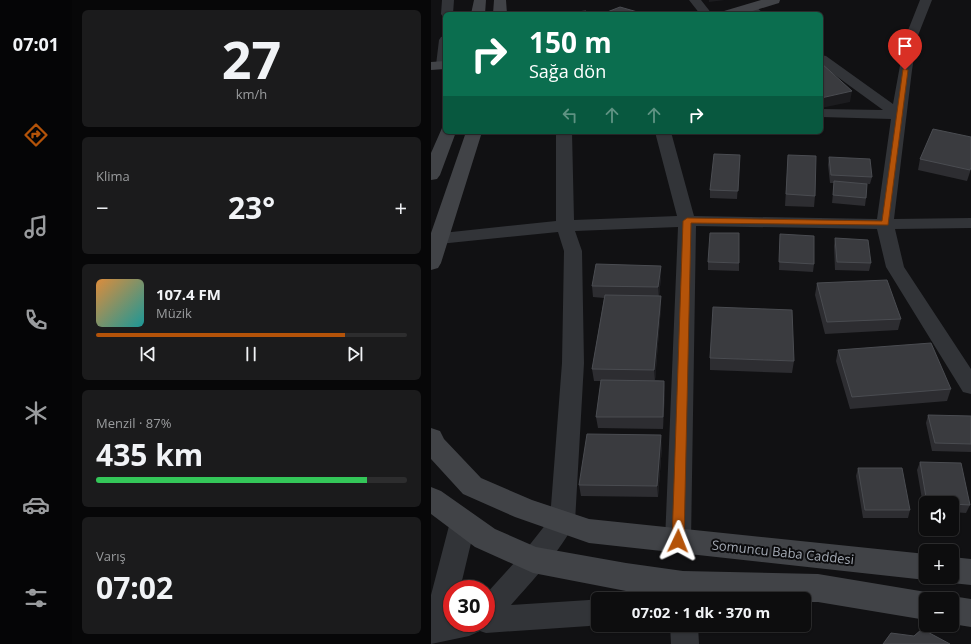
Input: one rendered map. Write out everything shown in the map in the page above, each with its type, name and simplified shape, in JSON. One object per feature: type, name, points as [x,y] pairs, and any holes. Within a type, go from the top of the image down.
[{"type":"main road","points":[[478,12],[480,0]]},
{"type":"main road","points":[[499,0],[500,12]]},
{"type":"main road","points":[[754,11],[774,0]]},
{"type":"main road","points":[[431,175],[447,134]]},
{"type":"main road","points":[[431,263],[473,134]]},
{"type":"main road","name":"Somuncu Baba Caddesi","points":[[431,438],[434,445],[472,486],[525,510],[589,531],[919,567]]},
{"type":"main road","points":[[431,499],[485,538],[533,560],[627,577],[683,592],[818,588],[919,605]]},
{"type":"main road","points":[[959,571],[971,572]]},
{"type":"main road","points":[[959,611],[971,613]]},
{"type":"street","points":[[447,0],[447,12]]},
{"type":"street","points":[[695,0],[704,12]]},
{"type":"street","points":[[926,0],[911,38],[905,70],[885,224],[895,267],[971,386]]},
{"type":"street","points":[[440,65],[443,50]]},
{"type":"street","points":[[823,60],[899,115]]},
{"type":"street","points":[[823,113],[899,115]]},
{"type":"street","points":[[495,604],[533,560],[562,522],[573,363],[573,251],[565,226],[564,134]]},
{"type":"street","points":[[664,134],[687,221],[678,541]]},
{"type":"street","points":[[439,238],[565,226],[687,221],[885,224],[971,223]]},
{"type":"street","points":[[443,628],[433,630],[463,522]]},
{"type":"street","points":[[495,619],[591,613]]},
{"type":"street","points":[[684,632],[685,644]]},
{"type":"building","points":[[620,7],[638,12],[607,12]]},
{"type":"building","points":[[823,65],[852,91],[823,98]]},
{"type":"building","points":[[933,129],[971,137],[970,170],[920,159]]},
{"type":"building","points":[[714,154],[740,155],[738,191],[710,190]]},
{"type":"building","points":[[788,155],[816,156],[815,196],[786,194]]},
{"type":"building","points":[[829,157],[870,159],[872,177],[831,175]]},
{"type":"building","points":[[834,181],[867,184],[866,198],[833,195]]},
{"type":"building","points":[[710,233],[739,233],[739,263],[708,262]]},
{"type":"building","points":[[780,234],[814,236],[814,264],[779,262]]},
{"type":"building","points":[[835,238],[868,240],[871,263],[837,262]]},
{"type":"building","points":[[596,264],[661,266],[658,287],[592,286]]},
{"type":"building","points":[[887,280],[901,319],[827,322],[817,283]]},
{"type":"building","points":[[605,295],[661,296],[654,370],[592,369]]},
{"type":"building","points":[[713,307],[792,310],[794,361],[710,358]]},
{"type":"building","points":[[931,343],[951,389],[852,397],[838,350]]},
{"type":"building","points":[[601,380],[664,381],[663,417],[596,417]]},
{"type":"building","points":[[928,415],[971,416],[971,444],[935,443]]},
{"type":"building","points":[[587,434],[661,435],[657,486],[579,485]]},
{"type":"building","points":[[920,462],[961,463],[970,505],[959,504],[959,496],[926,496]]},
{"type":"building","points":[[858,468],[902,468],[910,510],[865,510]]},
{"type":"building","points":[[919,632],[928,632],[950,644],[883,644],[891,633],[914,636]]},
{"type":"route","points":[[678,541],[687,221],[885,224],[905,70]]}]
